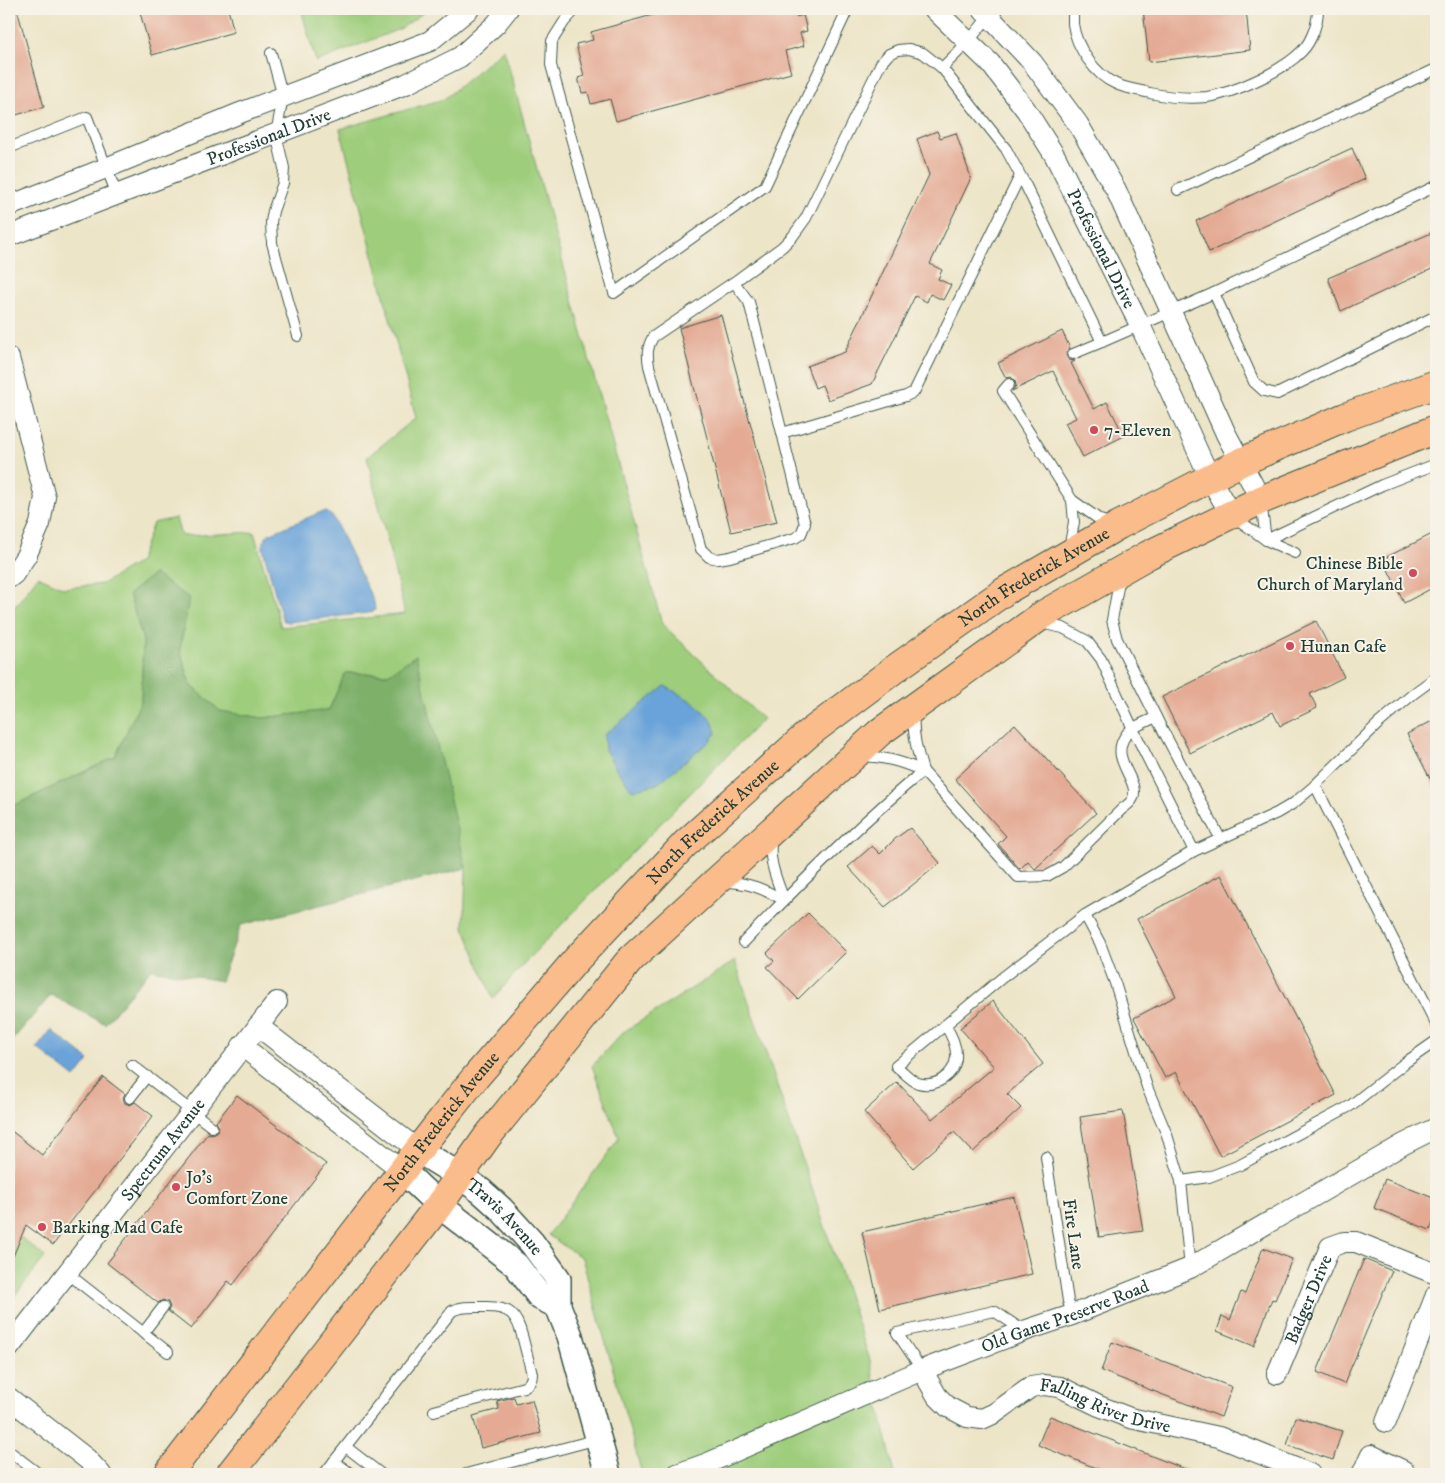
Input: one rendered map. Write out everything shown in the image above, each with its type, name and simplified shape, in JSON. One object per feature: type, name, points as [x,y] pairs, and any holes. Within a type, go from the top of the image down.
[{"type":"main road","name":"North Frederick Avenue","points":[[168,1473],[474,1079],[575,961],[685,844],[808,734],[896,668],[1005,591],[1118,526],[1241,462],[1345,418],[1436,384]]},
{"type":"main road","name":"North Frederick Avenue","points":[[230,1474],[439,1205],[487,1137],[630,960],[880,732],[1044,614],[1148,555],[1261,500],[1436,429]]},
{"type":"street","name":"Professional Drive","points":[[9,206],[283,97],[430,41],[469,9]]},
{"type":"street","name":"Professional Drive","points":[[9,236],[406,84],[460,58],[496,24],[508,9]]},
{"type":"street","name":"Professional Drive","points":[[934,9],[990,63],[1026,110],[1055,156],[1140,325],[1210,478],[1231,515]]},
{"type":"street","name":"Professional Drive","points":[[989,11],[1032,62],[1078,124],[1116,190],[1226,434],[1261,500]]},
{"type":"street","points":[[9,358],[45,497],[40,524],[26,556],[14,574],[9,578]]},
{"type":"street","name":"Spectrum Avenue","points":[[9,1348],[277,1002]]},
{"type":"street","points":[[258,1026],[410,1161]]},
{"type":"street","points":[[242,1046],[410,1161]]},
{"type":"street","name":"Old Game Preserve Road","points":[[677,1474],[708,1463],[922,1370],[1024,1331],[1072,1315],[1190,1268],[1404,1144],[1436,1128]]},
{"type":"street","name":"Travis Avenue","points":[[410,1161],[460,1176],[481,1192],[532,1243],[558,1279],[558,1306],[570,1336],[608,1474]]},
{"type":"street","name":"Travis Avenue","points":[[410,1161],[439,1205],[516,1265],[540,1297],[558,1306]]},
{"type":"street","name":"Badger Drive","points":[[1277,1374],[1330,1246],[1344,1242],[1356,1242],[1436,1274]]},
{"type":"street","points":[[1386,1422],[1436,1295]]},
{"type":"street","name":"Falling River Drive","points":[[922,1370],[937,1396],[948,1407],[966,1417],[982,1419],[995,1413],[1031,1387],[1044,1385],[1060,1387],[1099,1406],[1130,1418],[1219,1437],[1310,1474]]},
{"type":"street","points":[[9,1398],[87,1459],[101,1474]]},
{"type":"street","points":[[1362,1474],[1370,1455],[1404,1471],[1403,1474]]},
{"type":"street","points":[[87,1459],[119,1474]]},
{"type":"lane","points":[[576,9],[564,22],[552,41],[551,65],[614,292],[765,186],[845,11]]},
{"type":"lane","points":[[1073,9],[1073,25],[1078,41],[1087,57],[1102,75],[1116,84],[1132,89],[1169,97],[1190,97],[1208,96],[1233,90],[1255,81],[1291,60],[1303,50],[1312,35],[1318,9]]},
{"type":"lane","points":[[942,68],[968,42],[989,11]]},
{"type":"lane","points":[[734,282],[749,302],[805,524],[801,534],[795,538],[718,559],[708,556],[701,549],[649,366],[648,346],[653,337],[734,282],[782,247],[793,236],[806,218],[881,63],[889,54],[898,50],[909,49],[922,53],[942,68],[1006,149],[1026,184],[1102,342]]},
{"type":"lane","points":[[271,53],[283,97],[276,134],[284,168],[283,182],[271,222],[272,242],[298,336]]},
{"type":"lane","points":[[1178,190],[1436,70]]},
{"type":"lane","points":[[9,148],[87,117],[117,195]]},
{"type":"lane","points":[[782,433],[914,392],[1020,176]]},
{"type":"lane","points":[[1073,354],[1214,292],[1436,186]]},
{"type":"lane","points":[[1214,292],[1254,382],[1264,391],[1277,394],[1436,316]]},
{"type":"lane","points":[[1008,384],[1003,392],[1072,500],[1100,520],[1118,526]]},
{"type":"lane","points":[[1266,540],[1382,485],[1436,464]]},
{"type":"lane","points":[[1067,555],[1074,522],[1072,500]]},
{"type":"lane","points":[[1261,500],[1266,540]]},
{"type":"lane","points":[[1231,515],[1266,540],[1295,553]]},
{"type":"lane","points":[[1120,571],[1112,620],[1117,639],[1220,838]]},
{"type":"lane","points":[[1034,622],[1063,628],[1087,641],[1101,659],[1132,729],[1194,851]]},
{"type":"lane","points":[[945,1025],[952,1035],[956,1056],[954,1066],[942,1080],[926,1084],[916,1082],[896,1066],[1003,976],[1085,915],[1194,851],[1294,803],[1378,724],[1436,677]]},
{"type":"lane","points":[[915,707],[913,730],[923,771]]},
{"type":"lane","points":[[854,756],[880,757],[904,763],[923,771],[1018,877],[1047,876],[1063,867],[1130,803],[1134,797],[1133,789],[1121,760],[1122,744],[1126,734],[1132,729],[1156,717]]},
{"type":"lane","points":[[744,942],[784,900],[884,804],[923,771]]},
{"type":"lane","points":[[1315,785],[1436,1024]]},
{"type":"lane","points":[[775,828],[771,842],[771,855],[774,872],[784,900]]},
{"type":"lane","points":[[716,882],[737,882],[761,888],[784,900]]},
{"type":"lane","points":[[1085,915],[1100,943],[1115,983],[1147,1087],[1167,1135],[1181,1181],[1190,1268]]},
{"type":"lane","points":[[1181,1181],[1209,1177],[1240,1165],[1350,1106],[1436,1041]]},
{"type":"lane","points":[[132,1065],[212,1127]]},
{"type":"lane","points":[[130,1098],[147,1076]]},
{"type":"lane","name":"Fire Lane","points":[[1046,1157],[1068,1301],[1072,1315]]},
{"type":"lane","points":[[67,1273],[168,1352]]},
{"type":"lane","points":[[143,1332],[163,1307]]},
{"type":"lane","points":[[324,1474],[449,1314],[455,1309],[463,1308],[496,1308],[508,1311],[514,1316],[520,1326],[532,1374],[531,1382],[524,1387],[434,1410]]},
{"type":"lane","points":[[922,1370],[897,1334],[994,1311],[1024,1331]]},
{"type":"lane","points":[[466,1474],[599,1439]]},
{"type":"lane","points":[[346,1447],[381,1474]]},
{"type":"lane","points":[[9,1451],[39,1474]]},
{"type":"lane","points":[[334,1461],[351,1474]]},
{"type":"green space","points":[[301,9],[428,9],[402,28],[316,62]]},
{"type":"green space","points":[[504,49],[662,624],[763,719],[527,960],[493,999],[464,927],[466,868],[388,674],[345,673],[329,710],[263,718],[220,711],[190,684],[180,649],[189,598],[129,594],[143,640],[141,702],[115,757],[9,808],[9,613],[38,576],[64,588],[102,584],[139,562],[153,523],[176,518],[181,536],[254,532],[281,627],[405,614],[367,457],[416,418],[340,129],[444,99]]},
{"type":"green space","points":[[154,574],[189,598],[180,649],[190,684],[220,711],[263,718],[329,710],[345,673],[388,674],[416,655],[466,868],[241,925],[221,981],[151,969],[105,1024],[51,995],[9,1044],[9,808],[115,757],[141,701],[143,640],[129,594]]},
{"type":"green space","points":[[735,961],[870,1360],[895,1474],[642,1474],[582,1258],[548,1235],[619,1138],[592,1066],[622,1033]]},
{"type":"green space","points":[[9,1228],[45,1257],[9,1303]]},
{"type":"water","points":[[321,512],[327,512],[333,517],[374,602],[375,610],[368,613],[284,621],[263,549],[264,540],[269,534]]},
{"type":"water","points":[[665,686],[695,703],[712,720],[716,733],[709,742],[657,784],[632,790],[605,750],[604,735]]},
{"type":"water","points":[[51,1030],[89,1060],[75,1078],[37,1048]]},
{"type":"building","points":[[9,9],[17,9],[44,107],[9,117]]},
{"type":"building","points":[[139,9],[228,9],[234,32],[152,55]]},
{"type":"building","points":[[674,9],[794,9],[796,17],[803,15],[807,31],[800,33],[804,46],[785,51],[791,73],[616,121],[610,99],[591,104],[588,92],[582,93],[578,78],[584,76],[576,44],[593,40],[591,32]]},
{"type":"building","points":[[1143,9],[1246,9],[1250,50],[1149,62]]},
{"type":"building","points":[[937,131],[940,138],[956,133],[971,178],[930,264],[942,270],[938,279],[951,285],[943,300],[930,294],[927,302],[915,296],[872,384],[828,400],[822,385],[815,388],[807,366],[845,352],[929,175],[917,139]]},
{"type":"building","points":[[1352,148],[1365,179],[1209,252],[1196,221]]},
{"type":"building","points":[[1436,231],[1436,267],[1341,311],[1328,278]]},
{"type":"building","points":[[721,315],[777,522],[731,532],[679,328]]},
{"type":"building","points":[[1062,331],[1070,348],[1066,353],[1067,357],[1069,360],[1075,361],[1071,363],[1094,409],[1107,402],[1124,436],[1083,457],[1065,423],[1076,418],[1053,371],[1012,391],[1016,386],[1015,381],[1011,377],[1006,378],[998,363]]},
{"type":"building","name":"Chinese Bible Church of Maryland","points":[[1436,532],[1436,586],[1404,603],[1383,559]]},
{"type":"building","points":[[1316,621],[1344,677],[1310,694],[1317,708],[1280,726],[1273,712],[1190,753],[1162,697]]},
{"type":"building","points":[[1436,719],[1436,790],[1407,734]]},
{"type":"building","points":[[1015,724],[1096,813],[1035,869],[1028,861],[1020,869],[998,844],[1006,836],[955,779]]},
{"type":"building","points":[[910,828],[940,863],[885,907],[848,867],[872,846],[880,854],[896,838]]},
{"type":"building","points":[[1221,875],[1336,1095],[1220,1156],[1176,1072],[1165,1078],[1134,1018],[1176,996],[1137,919]]},
{"type":"building","points":[[808,913],[846,952],[798,999],[767,967],[774,961],[767,953]]},
{"type":"building","points":[[993,1001],[1043,1064],[1007,1094],[1021,1108],[973,1152],[954,1132],[913,1168],[864,1112],[897,1082],[932,1119],[994,1067],[960,1028]]},
{"type":"building","points":[[103,1077],[125,1094],[123,1098],[125,1103],[130,1105],[135,1102],[153,1116],[53,1245],[26,1225],[9,1266],[9,1129],[42,1155]]},
{"type":"building","points":[[237,1095],[326,1164],[233,1285],[228,1281],[191,1329],[168,1311],[170,1307],[168,1302],[163,1300],[158,1303],[107,1263],[208,1133],[217,1132],[219,1127],[216,1122]]},
{"type":"building","points":[[1123,1111],[1143,1231],[1099,1237],[1080,1117]]},
{"type":"building","points":[[1385,1179],[1436,1199],[1436,1214],[1430,1230],[1374,1208]]},
{"type":"building","points":[[1014,1197],[1032,1274],[880,1309],[862,1232]]},
{"type":"building","points":[[1263,1248],[1292,1259],[1275,1300],[1272,1299],[1254,1346],[1217,1331],[1222,1316],[1230,1320],[1241,1292],[1245,1294]]},
{"type":"building","points":[[1364,1259],[1392,1271],[1344,1384],[1317,1372]]},
{"type":"building","points":[[1112,1342],[1232,1387],[1221,1417],[1101,1371]]},
{"type":"building","points":[[514,1397],[516,1404],[532,1400],[541,1433],[481,1448],[473,1416],[499,1409],[497,1401]]},
{"type":"building","points":[[1050,1416],[1195,1474],[1111,1474],[1038,1445]]},
{"type":"building","points":[[1296,1417],[1342,1431],[1333,1460],[1287,1445]]},
{"type":"place","name":"7-Eleven","points":[[1094,430]]},
{"type":"place","name":"Chinese Bible Church of Maryland","points":[[1413,573]]},
{"type":"place","name":"Hunan Cafe","points":[[1290,646]]},
{"type":"place","name":"Jo's Comfort Zone","points":[[176,1187]]},
{"type":"place","name":"Barking Mad Cafe","points":[[42,1227]]}]
